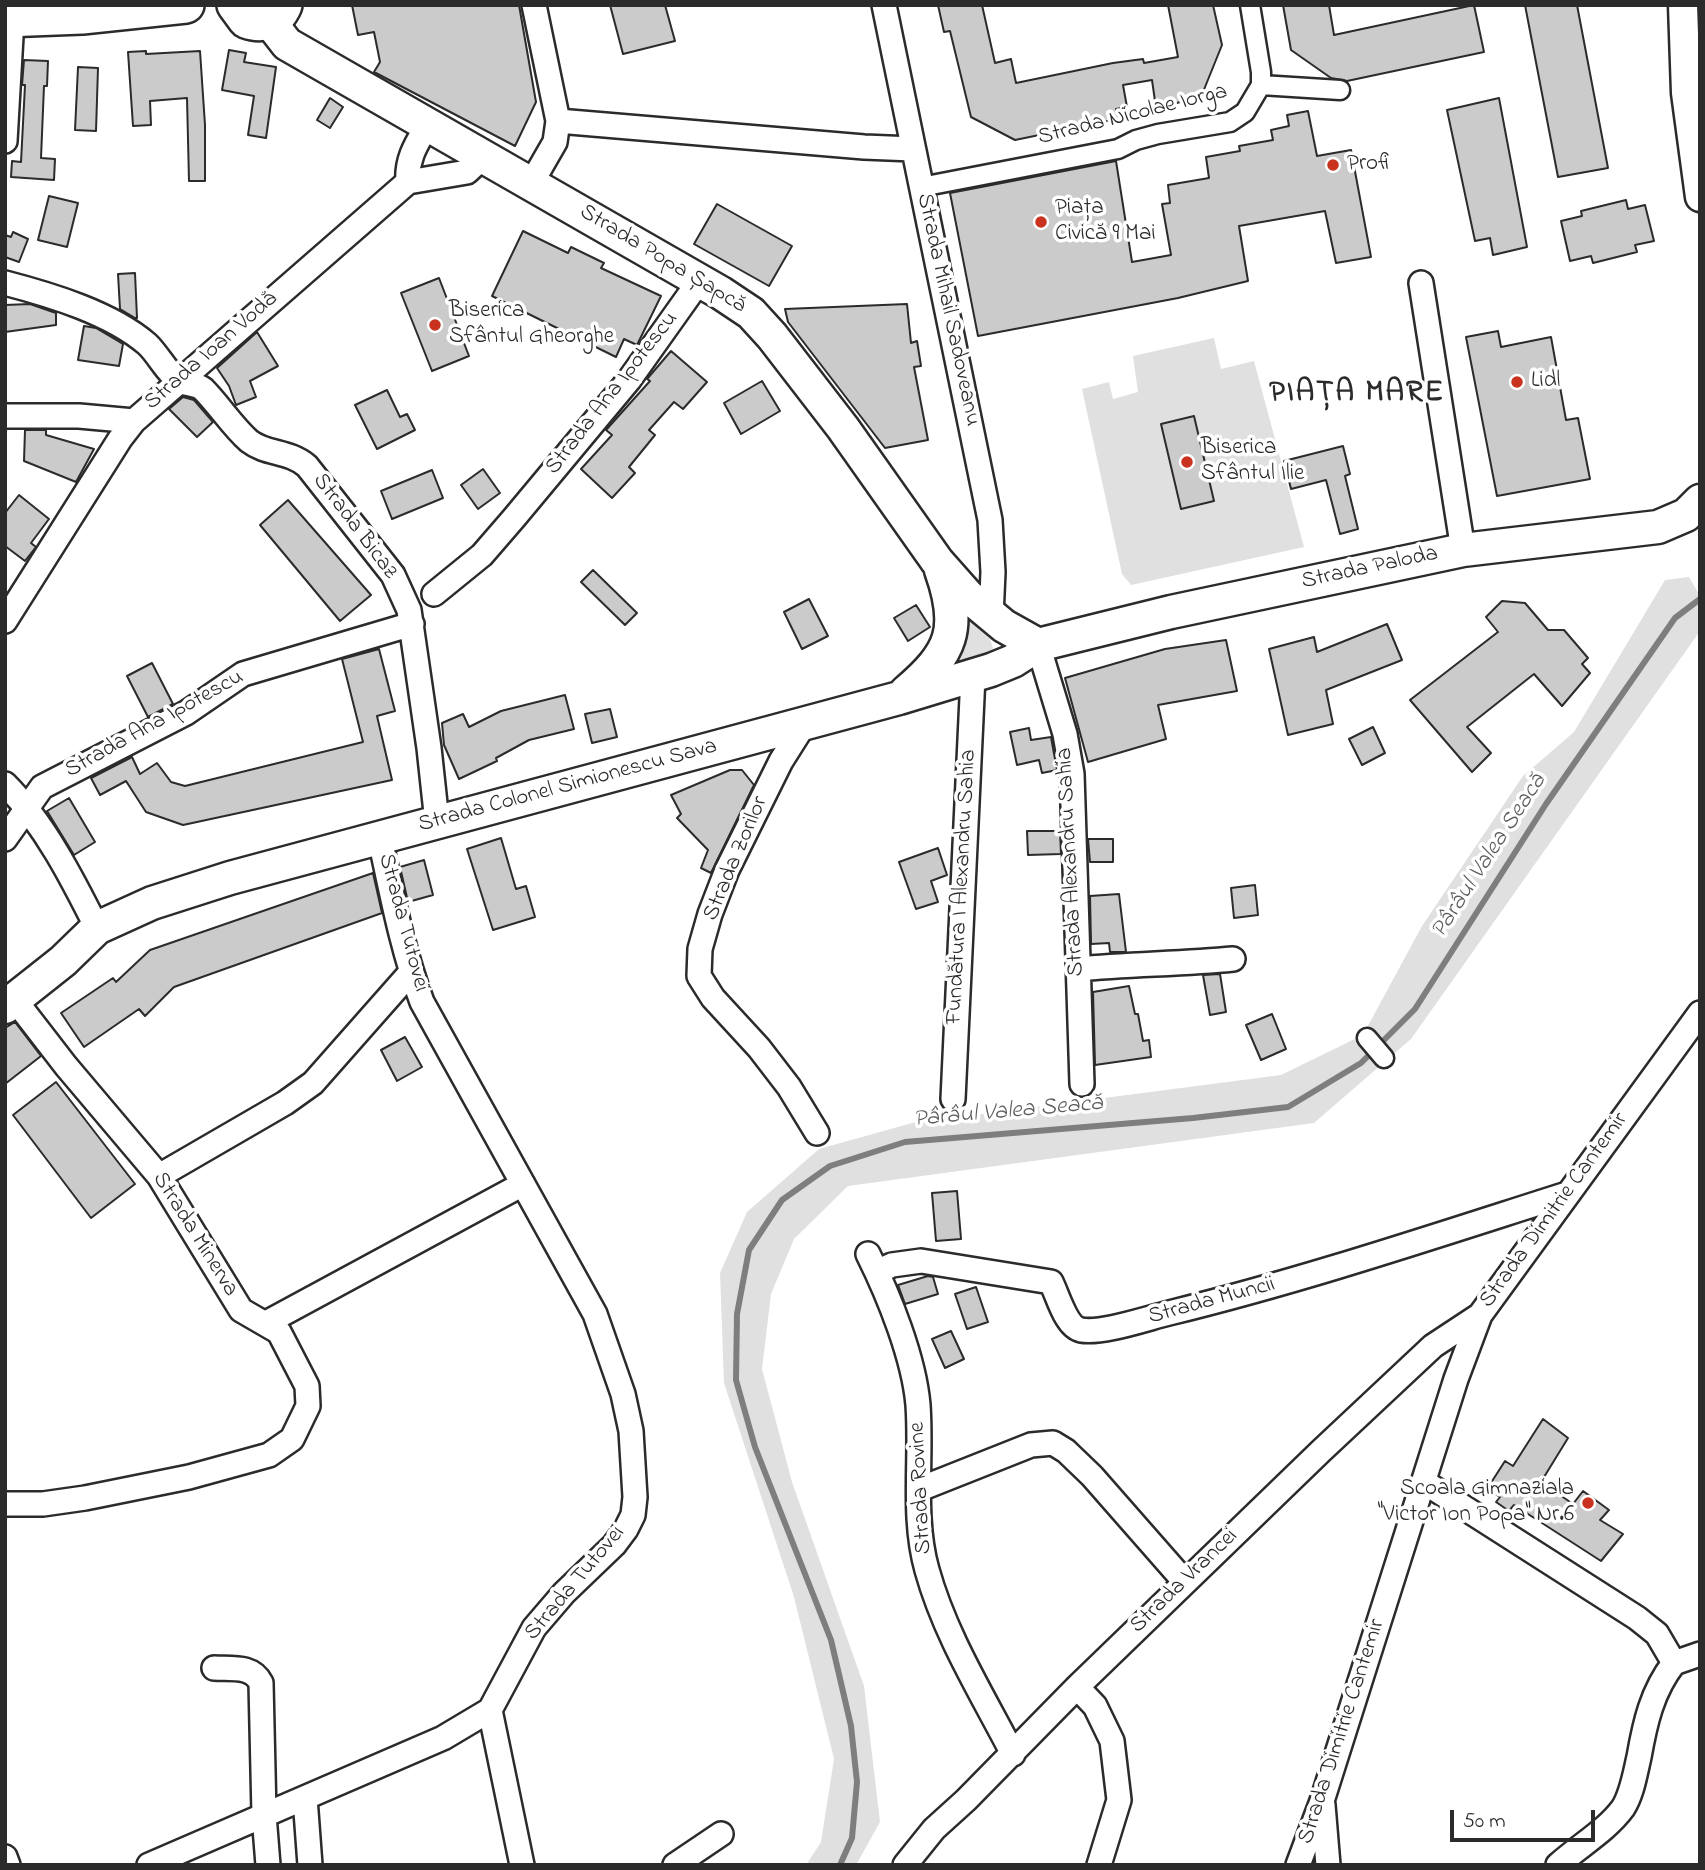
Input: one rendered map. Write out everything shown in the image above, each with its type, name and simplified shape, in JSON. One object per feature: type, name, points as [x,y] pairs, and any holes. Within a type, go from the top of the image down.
[{"type":"main road","points":[[9,19],[82,16],[186,5]]},
{"type":"main road","points":[[235,5],[246,20],[261,23],[277,13]]},
{"type":"main road","name":"Strada Popa Șapcă","points":[[277,13],[287,44],[700,280],[751,313],[772,336],[850,439],[937,561],[968,596],[992,617],[1038,645]]},
{"type":"main road","name":"Strada Paloda","points":[[1038,645],[1171,612],[1462,550],[1658,527],[1695,516]]},
{"type":"main road","points":[[900,698],[937,662],[947,644],[953,617],[950,595],[937,561]]},
{"type":"main road","name":"Strada Colonel Simionescu Sava","points":[[10,1003],[63,961],[97,928],[152,903],[230,878],[900,698],[1013,662],[1038,645]]},
{"type":"street","points":[[532,183],[555,142],[558,121],[534,5]]},
{"type":"street","name":"Strada Mihail Sadoveanu","points":[[884,5],[990,520],[992,617]]},
{"type":"street","points":[[1250,5],[1260,58],[1261,85],[1340,90]]},
{"type":"street","points":[[1683,5],[1686,93],[1700,197]]},
{"type":"street","points":[[5,141],[9,19]]},
{"type":"street","name":"Strada Nicolae Iorga","points":[[921,187],[1118,149],[1136,140],[1158,134],[1230,122],[1245,113],[1261,85]]},
{"type":"street","points":[[558,121],[913,149]]},
{"type":"street","points":[[428,124],[412,152],[407,167],[408,182],[467,172],[484,156]]},
{"type":"street","name":"Strada Ioan Vodă","points":[[5,621],[134,421],[408,182]]},
{"type":"street","name":"Strada Ana Ipotescu","points":[[434,594],[482,555],[629,380],[700,280]]},
{"type":"street","name":"Strada Bicaz","points":[[5,283],[61,300],[112,321],[146,343],[178,380],[200,386],[255,445],[298,458],[307,466],[393,575],[409,610],[437,822]]},
{"type":"street","points":[[1421,283],[1462,550]]},
{"type":"street","points":[[5,416],[79,416],[134,421]]},
{"type":"street","name":"Strada Ana Ipotescu","points":[[5,839],[42,787],[186,713],[243,674],[412,624]]},
{"type":"street","name":"Strada Alexandru Sahia","points":[[1038,645],[1065,734],[1072,774],[1082,1084]]},
{"type":"street","name":"Fundătura I Alexandru Sahia","points":[[953,1099],[973,676]]},
{"type":"street","name":"Strada Zorilor","points":[[805,723],[781,761],[727,870],[710,914],[701,949],[699,976],[713,998],[759,1048],[789,1087],[817,1133]]},
{"type":"street","points":[[5,784],[27,810],[73,879],[97,928]]},
{"type":"street","name":"Strada Tutovei","points":[[380,839],[411,972],[422,1002],[595,1314],[623,1394],[631,1432],[635,1497],[633,1515],[626,1529],[614,1545],[564,1593],[534,1628],[490,1710]]},
{"type":"street","points":[[1078,969],[1138,963],[1172,965],[1233,959]]},
{"type":"street","points":[[159,1177],[285,1103],[313,1083],[411,972]]},
{"type":"street","name":"Strada Minerva","points":[[5,1504],[43,1504],[85,1498],[189,1476],[269,1455],[292,1439],[308,1406],[307,1386],[279,1332],[241,1310],[159,1177],[10,1003]]},
{"type":"street","name":"Strada Dimitrie Cantemir","points":[[1298,1865],[1322,1801],[1456,1379],[1480,1315],[1700,1013]]},
{"type":"street","points":[[1367,1038],[1384,1058]]},
{"type":"street","points":[[266,1323],[523,1184]]},
{"type":"street","name":"Strada Muncii","points":[[872,1263],[892,1265],[921,1261],[1051,1282],[1068,1322],[1080,1330],[1107,1328],[1253,1293],[1567,1194]]},
{"type":"street","name":"Strada Rovine","points":[[872,1263],[891,1303],[918,1402],[918,1520],[926,1569],[946,1622],[1013,1754]]},
{"type":"street","name":"Strada Vrancei","points":[[905,1865],[934,1829],[1185,1582],[1433,1346],[1480,1315]]},
{"type":"street","points":[[920,1489],[1031,1445],[1053,1443],[1066,1451],[1092,1476],[1185,1582]]},
{"type":"street","points":[[1423,1482],[1637,1618],[1657,1634],[1674,1663]]},
{"type":"street","points":[[1558,1865],[1607,1826],[1624,1807],[1634,1782],[1647,1718],[1662,1678],[1674,1663],[1700,1654]]},
{"type":"street","points":[[214,1668],[246,1669],[254,1673],[261,1683],[268,1865]]},
{"type":"street","points":[[1077,1687],[1095,1706],[1112,1741],[1119,1800],[1099,1865]]},
{"type":"street","points":[[149,1865],[443,1738],[490,1710],[522,1865]]},
{"type":"street","points":[[305,1798],[310,1865]]},
{"type":"street","points":[[1322,1801],[1328,1865]]},
{"type":"street","points":[[675,1865],[721,1835]]},
{"type":"street","points":[[5,1857],[8,1865]]},
{"type":"shaded area","points":[[1214,338],[1221,369],[1254,361],[1304,547],[1131,585],[1122,574],[1082,389],[1109,382],[1113,399],[1138,392],[1133,356]]},
{"type":"shaded area","points":[[1689,577],[1700,596],[1700,631],[1411,1039],[1314,1123],[848,1186],[794,1239],[771,1294],[762,1369],[792,1482],[864,1686],[880,1822],[856,1865],[806,1865],[821,1842],[834,1759],[794,1597],[724,1383],[720,1273],[747,1212],[819,1149],[912,1123],[1281,1075],[1363,1035],[1422,926],[1523,776],[1574,732],[1665,580]]},
{"type":"shaded area","points":[[961,613],[990,639],[993,648],[988,655],[946,674]]},
{"type":"building","points":[[352,5],[519,5],[536,102],[515,146],[374,72],[380,62],[374,32],[358,35]]},
{"type":"building","points":[[610,5],[665,5],[675,41],[623,54]]},
{"type":"building","points":[[938,5],[982,5],[995,63],[1011,59],[1016,83],[1113,63],[1143,59],[1144,63],[1178,57],[1168,5],[1213,5],[1222,45],[1201,97],[1156,108],[1152,80],[1123,85],[1127,107],[1116,109],[1117,119],[1015,140],[971,117],[950,31],[944,32]]},
{"type":"building","points":[[1283,5],[1329,5],[1334,35],[1474,5],[1484,52],[1347,81],[1331,78],[1291,50]]},
{"type":"building","points":[[1525,5],[1577,5],[1608,168],[1558,177]]},
{"type":"building","points":[[229,50],[246,53],[244,62],[276,67],[266,138],[248,135],[254,96],[222,90]]},
{"type":"building","points":[[146,51],[146,54],[200,51],[205,125],[205,181],[189,181],[187,98],[150,101],[151,125],[133,126],[128,52]]},
{"type":"building","points":[[24,60],[48,61],[47,86],[44,86],[41,158],[55,159],[54,180],[11,177],[12,161],[21,162]]},
{"type":"building","points":[[78,67],[98,68],[96,131],[75,130]]},
{"type":"building","points":[[330,98],[343,107],[330,128],[317,120]]},
{"type":"building","points":[[1499,98],[1527,247],[1493,255],[1490,238],[1475,241],[1447,110]]},
{"type":"building","points":[[1308,111],[1317,156],[1351,150],[1371,257],[1336,263],[1325,211],[1239,226],[1248,281],[1178,298],[978,336],[950,193],[1116,161],[1132,262],[1171,255],[1162,204],[1170,203],[1168,185],[1209,178],[1206,157],[1240,151],[1239,146],[1273,140],[1271,130],[1289,126],[1287,115]]},
{"type":"building","points":[[49,196],[78,203],[67,247],[38,240]]},
{"type":"building","points":[[1626,200],[1628,209],[1645,205],[1654,241],[1635,245],[1637,252],[1593,263],[1591,256],[1570,261],[1561,221],[1582,216],[1581,211]]},
{"type":"building","points":[[717,204],[792,246],[769,286],[694,244]]},
{"type":"building","points":[[523,231],[568,253],[571,247],[604,263],[601,268],[661,296],[637,345],[624,339],[616,357],[492,296]]},
{"type":"building","points":[[13,232],[28,239],[19,262],[5,257],[5,235],[11,237]]},
{"type":"building","points":[[135,273],[137,318],[120,309],[118,274]]},
{"type":"building","name":"Biserica Sfântul Gheorghe","points":[[439,278],[469,356],[432,371],[401,293]]},
{"type":"building","points":[[30,304],[56,313],[56,325],[5,332],[5,305]]},
{"type":"building","points":[[907,304],[911,343],[917,341],[921,366],[914,367],[928,440],[885,448],[788,322],[785,309]]},
{"type":"building","points":[[84,326],[96,328],[123,344],[119,366],[78,360]]},
{"type":"building","name":"Lidl","points":[[1498,331],[1501,347],[1551,337],[1566,420],[1578,418],[1590,479],[1497,496],[1466,337]]},
{"type":"building","points":[[257,332],[278,366],[250,381],[256,397],[236,405],[229,386],[217,368]]},
{"type":"building","points":[[671,351],[707,382],[683,409],[674,402],[649,430],[655,435],[629,467],[635,473],[612,498],[581,469],[612,435],[606,430],[650,381],[647,379]]},
{"type":"building","points":[[762,381],[780,411],[741,434],[724,403]]},
{"type":"building","points":[[387,390],[400,417],[407,414],[415,430],[377,449],[355,405]]},
{"type":"building","points":[[183,397],[194,400],[213,422],[197,437],[169,409]]},
{"type":"building","name":"Biserica Sfântul Ilie","points":[[1194,416],[1214,501],[1181,509],[1161,424]]},
{"type":"building","points":[[25,430],[46,430],[46,435],[94,449],[76,482],[24,461]]},
{"type":"building","points":[[1343,446],[1350,474],[1345,476],[1358,529],[1340,534],[1326,480],[1291,489],[1284,461]]},
{"type":"building","points":[[483,469],[500,493],[478,509],[461,485]]},
{"type":"building","points":[[432,470],[443,498],[392,519],[381,491]]},
{"type":"building","points":[[19,495],[49,519],[31,543],[36,547],[25,561],[5,546],[5,513]]},
{"type":"building","points":[[288,500],[371,595],[340,621],[260,525]]},
{"type":"building","points":[[593,570],[637,613],[625,625],[581,582]]},
{"type":"building","points":[[809,599],[828,636],[802,649],[784,612]]},
{"type":"building","points":[[1502,601],[1525,603],[1548,630],[1564,630],[1588,658],[1582,664],[1590,673],[1562,706],[1534,674],[1467,727],[1491,753],[1472,772],[1410,700],[1498,632],[1486,617]]},
{"type":"building","points":[[916,605],[930,627],[908,641],[894,618]]},
{"type":"building","points":[[1387,624],[1402,660],[1326,690],[1333,724],[1288,735],[1269,649],[1314,637],[1317,652]]},
{"type":"building","points":[[1226,640],[1237,691],[1158,705],[1166,739],[1088,762],[1065,678],[1165,649]]},
{"type":"building","points":[[379,649],[395,711],[377,716],[392,780],[183,825],[146,812],[126,781],[100,795],[91,778],[132,757],[140,774],[157,763],[171,782],[185,786],[363,742],[342,659]]},
{"type":"building","points":[[152,663],[173,704],[148,717],[127,676]]},
{"type":"building","points":[[565,695],[574,729],[529,740],[496,758],[497,761],[459,779],[444,745],[442,723],[463,714],[469,727],[501,711]]},
{"type":"building","points":[[610,709],[617,737],[592,743],[585,714]]},
{"type":"building","points":[[1373,727],[1385,753],[1362,765],[1349,739]]},
{"type":"building","points":[[1029,728],[1031,740],[1051,737],[1057,770],[1042,773],[1039,760],[1017,765],[1010,732]]},
{"type":"building","points":[[730,770],[742,770],[754,785],[711,873],[701,868],[708,850],[677,818],[681,814],[671,795]]},
{"type":"building","points":[[69,798],[95,842],[74,855],[47,811]]},
{"type":"building","points":[[1027,831],[1060,831],[1061,854],[1028,855]]},
{"type":"building","points":[[501,838],[516,889],[526,886],[535,917],[493,930],[467,849]]},
{"type":"building","points":[[1088,839],[1113,839],[1113,862],[1090,862]]},
{"type":"building","points":[[938,848],[947,875],[931,881],[938,902],[916,909],[899,862]]},
{"type":"building","points":[[424,860],[433,895],[408,902],[400,867]]},
{"type":"building","points":[[373,873],[382,913],[174,987],[145,1016],[139,1009],[84,1047],[61,1013],[113,978],[116,982],[150,950]]},
{"type":"building","points":[[1255,885],[1258,915],[1234,918],[1231,888]]},
{"type":"building","points":[[1119,894],[1126,952],[1110,952],[1109,943],[1091,944],[1090,896]]},
{"type":"building","points":[[1220,974],[1226,1012],[1210,1015],[1203,975]]},
{"type":"building","points":[[1129,986],[1143,1041],[1149,1040],[1151,1057],[1095,1065],[1093,992]]},
{"type":"building","points":[[1272,1014],[1286,1049],[1261,1060],[1246,1025]]},
{"type":"building","points":[[15,1022],[41,1056],[5,1084],[5,1028]]},
{"type":"building","points":[[405,1037],[422,1067],[397,1081],[381,1050]]},
{"type":"building","points":[[56,1082],[135,1184],[91,1218],[13,1115]]},
{"type":"building","points":[[957,1191],[961,1239],[936,1241],[932,1193]]},
{"type":"building","points":[[933,1277],[938,1294],[905,1304],[898,1285]]},
{"type":"building","points":[[976,1287],[988,1322],[967,1329],[955,1294]]},
{"type":"building","points":[[951,1331],[964,1359],[945,1368],[932,1339]]},
{"type":"building","name":"Scoala Gimnaziala \"Victor Ion Popa\" Nr.6","points":[[1543,1419],[1568,1438],[1541,1482],[1573,1504],[1583,1491],[1609,1510],[1600,1520],[1623,1534],[1601,1561],[1514,1505],[1509,1511],[1496,1502],[1500,1497],[1487,1489],[1505,1461],[1513,1466]]},
{"type":"waterway","name":"Pârâul Valea Seacă","points":[[840,1865],[852,1838],[857,1782],[851,1726],[831,1640],[755,1447],[736,1380],[737,1314],[749,1250],[782,1200],[830,1166],[905,1142],[1193,1118],[1288,1107],[1361,1063],[1415,1009],[1546,804],[1675,618],[1700,599]]},
{"type":"place","name":"Profi","points":[[1333,165]]},
{"type":"place","name":"Piața Civică 9 Mai","points":[[1041,222]]},
{"type":"place","name":"Biserica Sfântul Gheorghe","points":[[435,325]]},
{"type":"place","name":"Lidl","points":[[1517,382]]},
{"type":"place","name":"Biserica Sfântul Ilie","points":[[1187,462]]},
{"type":"place","name":"Scoala Gimnaziala \"Victor Ion Popa\" Nr.6","points":[[1588,1503]]},
{"type":"district","name":"PIAȚA MARE","points":[[1357,395]]}]
